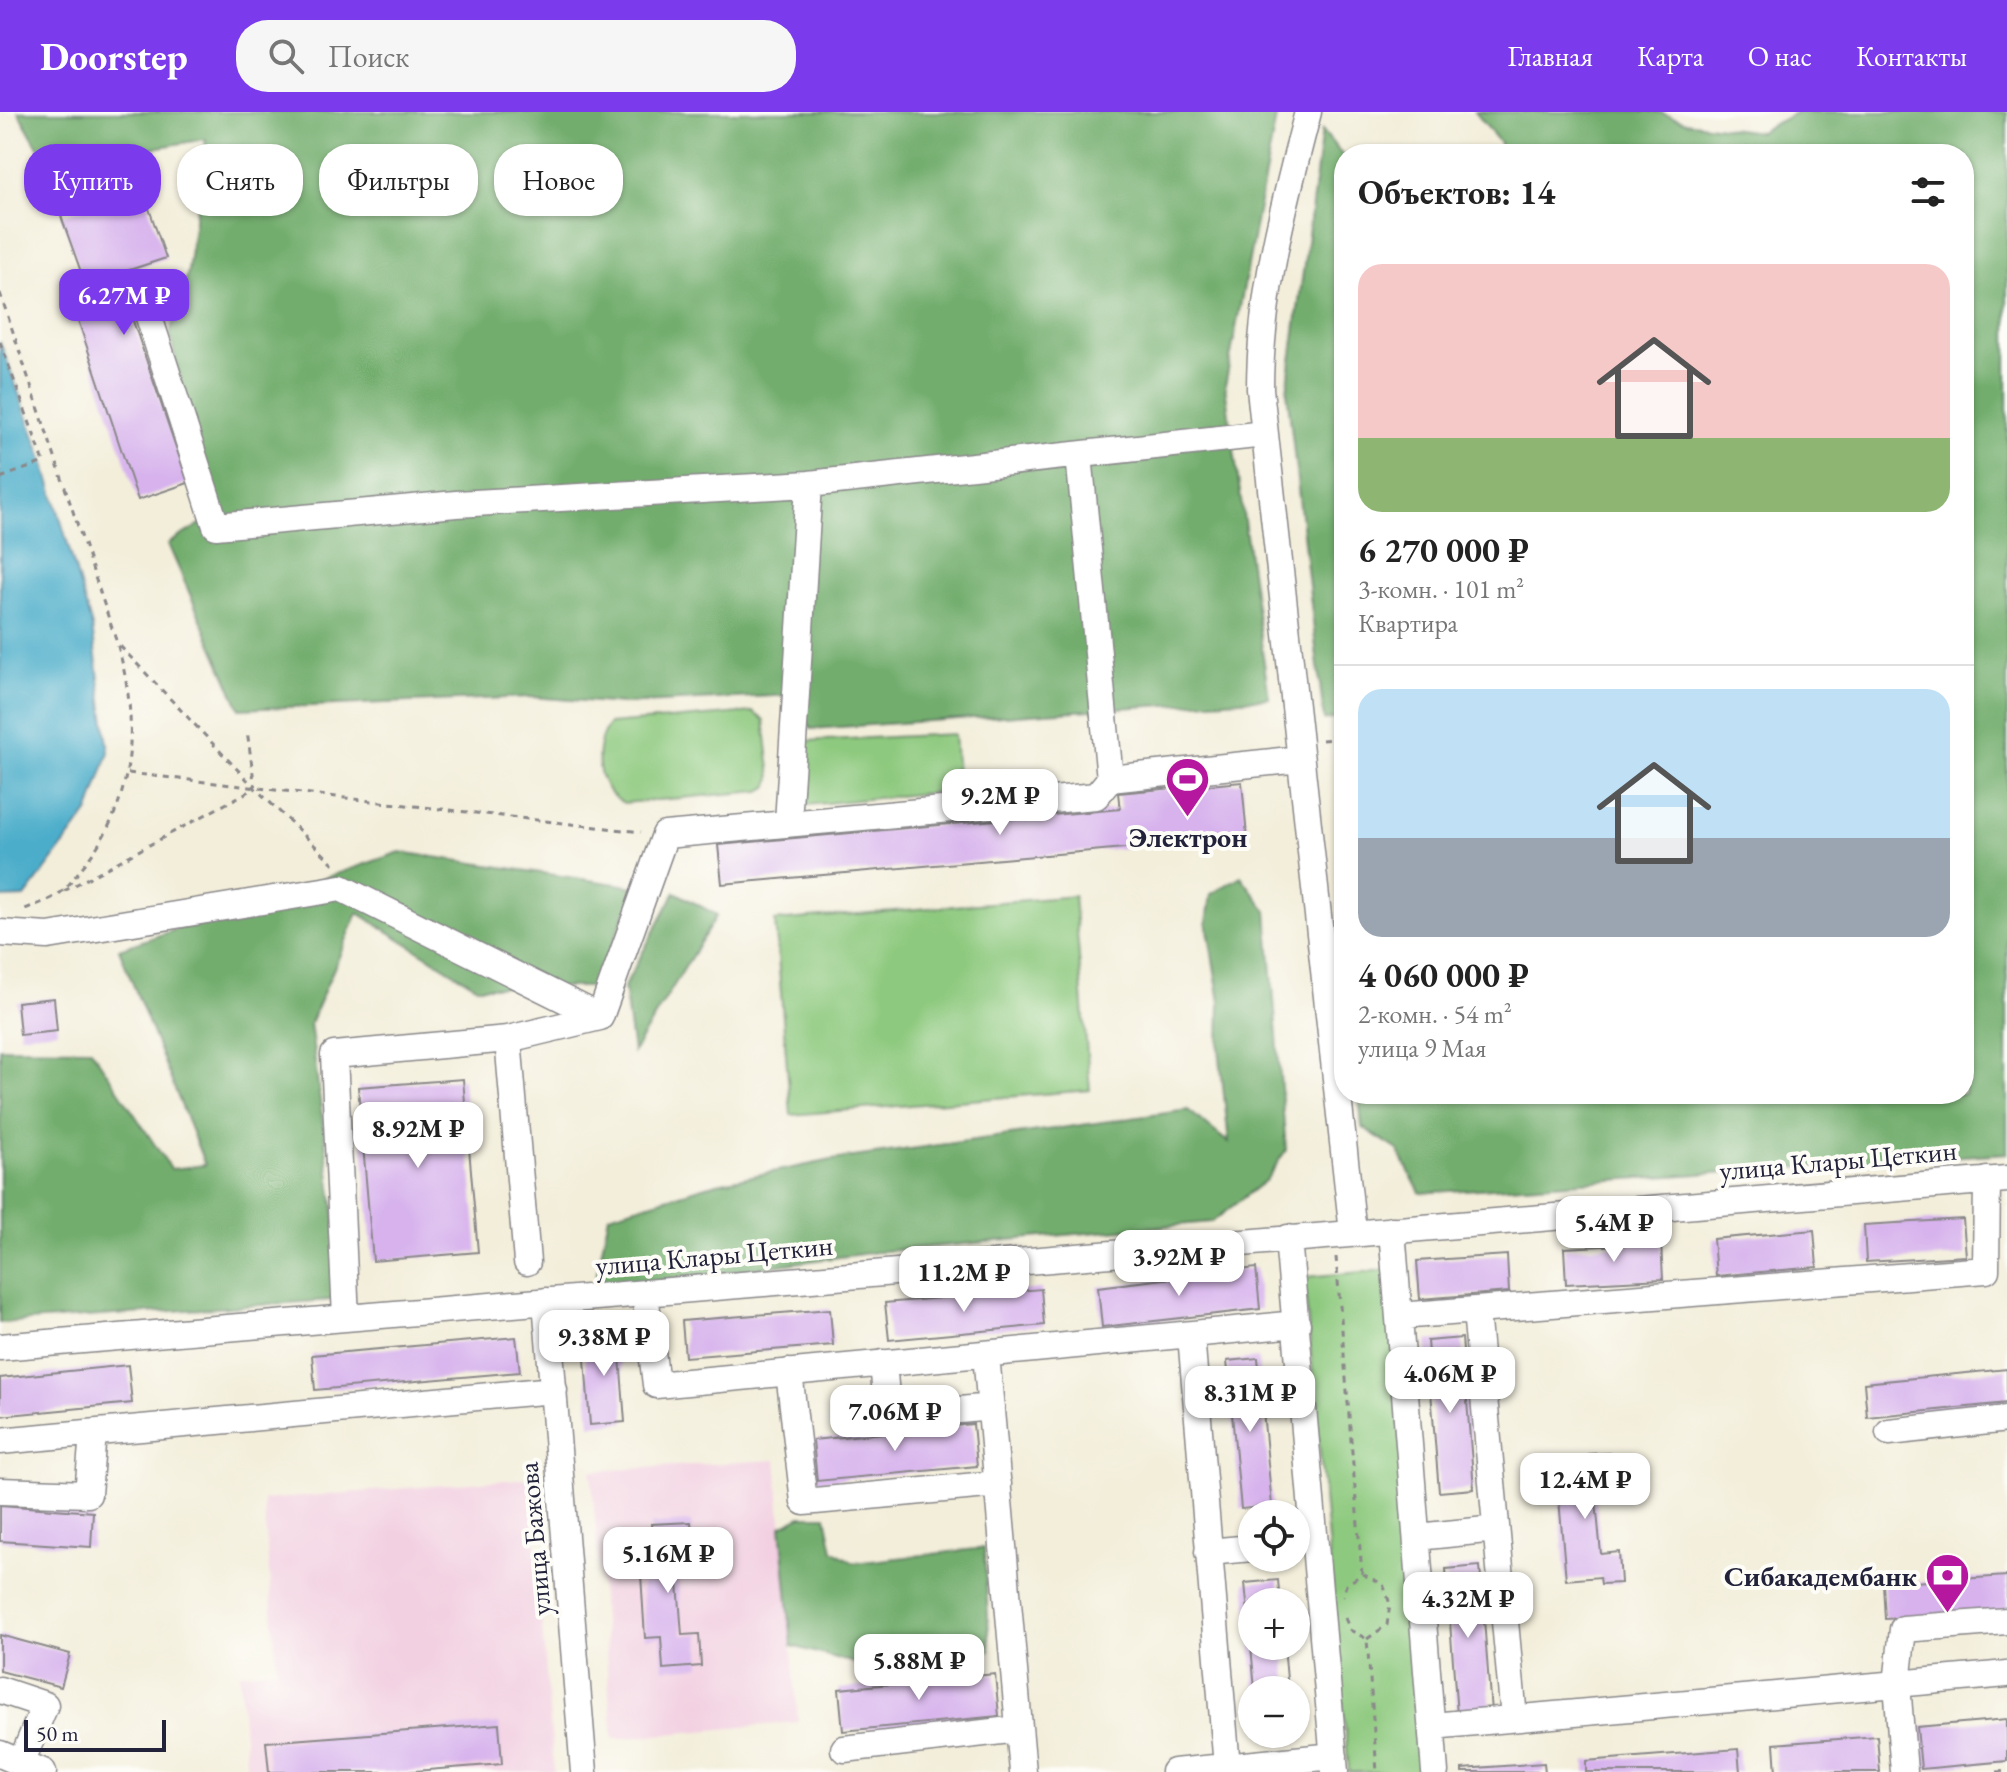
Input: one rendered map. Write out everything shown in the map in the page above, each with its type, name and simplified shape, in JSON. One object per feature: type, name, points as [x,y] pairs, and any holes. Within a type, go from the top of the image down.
[{"type":"street","points":[[1308,112],[1277,227],[1260,341],[1265,434],[1300,759],[1344,1243]]},
{"type":"street","points":[[141,292],[216,526],[456,504],[809,484],[1265,434]]},
{"type":"street","points":[[1079,455],[1110,779]]},
{"type":"street","points":[[788,823],[809,484]]},
{"type":"street","points":[[600,1017],[665,835],[1096,796],[1110,779],[1300,759]]},
{"type":"street","points":[[5,924],[48,936],[341,888],[600,1017]]},
{"type":"street","points":[[346,1318],[334,1055],[508,1039],[600,1017]]},
{"type":"street","points":[[508,1039],[527,1262]]},
{"type":"street","points":[[1399,1316],[1986,1270],[1997,1179]]},
{"type":"street","name":"улица Клары Цеткин","points":[[0,1347],[1288,1238],[1344,1243],[1392,1230],[1997,1179]]},
{"type":"street","points":[[1392,1230],[1435,1772]]},
{"type":"street","points":[[1288,1238],[1297,1324],[1304,1500]]},
{"type":"street","points":[[645,1293],[656,1385],[1297,1324]]},
{"type":"street","name":"улица Бажова","points":[[546,1301],[584,1772]]},
{"type":"street","points":[[1476,1311],[1514,1718]]},
{"type":"street","points":[[1191,1335],[1227,1767]]},
{"type":"street","points":[[986,1354],[1023,1772]]},
{"type":"street","points":[[883,1363],[888,1417],[991,1407]]},
{"type":"street","points":[[789,1372],[804,1502],[998,1484]]},
{"type":"street","points":[[0,1441],[554,1390]]},
{"type":"street","points":[[1889,1432],[2007,1419]]},
{"type":"street","points":[[0,1491],[88,1494],[93,1433]]},
{"type":"street","points":[[1417,1537],[1496,1529]]},
{"type":"street","points":[[1208,1552],[1238,1549]]},
{"type":"street","points":[[1174,1772],[1335,1764],[1310,1572]]},
{"type":"street","points":[[1904,1772],[1897,1684],[1903,1629],[2007,1621]]},
{"type":"street","points":[[1432,1726],[2007,1674]]},
{"type":"street","points":[[0,1690],[45,1705],[21,1763]]},
{"type":"street","points":[[844,1749],[1019,1729]]},
{"type":"path","points":[[0,293],[129,685],[132,728],[128,773],[117,812],[96,850],[61,893]]},
{"type":"path","points":[[0,342],[44,462],[0,478]]},
{"type":"path","points":[[117,643],[255,788],[334,864]]},
{"type":"path","points":[[247,730],[255,788]]},
{"type":"path","points":[[128,773],[665,835]]},
{"type":"path","points":[[5,924],[255,788]]},
{"type":"path","points":[[1344,1243],[1362,1574]]},
{"type":"path","points":[[1362,1574],[1383,1584],[1390,1604],[1387,1625],[1367,1639]]},
{"type":"path","points":[[1362,1574],[1346,1585],[1341,1608],[1350,1630],[1367,1639]]},
{"type":"path","points":[[1367,1639],[1377,1772]]},
{"type":"path","points":[[1997,1772],[2007,1771]]},
{"type":"shaded area","points":[[776,1460],[798,1722],[613,1739],[591,1471]]},
{"type":"shaded area","points":[[530,1478],[554,1772],[247,1772],[239,1673],[277,1669],[263,1500]]},
{"type":"green space","points":[[18,112],[1277,112],[1225,386],[1269,698],[811,729],[793,695],[623,704],[531,697],[240,709],[168,544],[210,518],[170,333],[188,271],[196,216],[303,216],[303,144],[205,144],[206,139],[161,147],[161,144],[36,144]]},
{"type":"green space","points":[[1475,112],[1659,112],[1686,122],[1759,132],[1797,112],[2007,112],[2007,1153],[1420,1193],[1398,1150],[1362,1127],[1360,1104],[1974,1104],[1974,144],[1500,143]]},
{"type":"green space","points":[[1322,130],[1334,145],[1334,719],[1324,720],[1287,391]]},
{"type":"green space","points":[[753,712],[764,720],[771,778],[769,786],[760,791],[624,803],[607,789],[602,779],[598,756],[603,734],[609,724]]},
{"type":"green space","points":[[954,734],[958,790],[797,806],[804,741]]},
{"type":"green space","points":[[400,852],[636,887],[595,987],[477,987],[358,913],[310,1023],[342,1272],[331,1300],[0,1323],[0,1048],[91,1049],[171,1169],[205,1165],[119,949]]},
{"type":"green space","points":[[1241,876],[1267,911],[1286,1150],[1266,1180],[1212,1222],[885,1251],[622,1286],[596,1278],[609,1215],[717,1183],[832,1160],[1188,1110],[1229,1143],[1219,1048],[1220,1002],[1207,923],[1211,894]]},
{"type":"green space","points":[[675,892],[717,915],[633,1052],[624,987]]},
{"type":"green space","points":[[1074,896],[1090,1090],[791,1115],[775,921]]},
{"type":"green space","points":[[1386,1270],[1429,1772],[1349,1772],[1304,1277]]},
{"type":"green space","points":[[801,1516],[826,1516],[833,1550],[854,1563],[984,1548],[990,1651],[858,1664],[792,1646],[781,1526]]},
{"type":"water","points":[[0,342],[44,462],[92,627],[109,752],[89,811],[25,897],[0,898]]},
{"type":"building","points":[[61,216],[152,216],[166,258],[105,278],[120,322],[132,318],[188,483],[138,500],[77,317],[95,311]]},
{"type":"building","points":[[1242,782],[1247,837],[722,884],[718,845],[1120,809],[1118,793]]},
{"type":"building","points":[[54,998],[57,1031],[20,1035],[17,1002]]},
{"type":"building","points":[[463,1079],[478,1252],[373,1261],[358,1087]]},
{"type":"building","points":[[1963,1219],[1966,1256],[1866,1262],[1864,1225]]},
{"type":"building","points":[[1814,1230],[1817,1267],[1716,1276],[1713,1239]]},
{"type":"building","points":[[1661,1243],[1663,1279],[1566,1284],[1564,1248]]},
{"type":"building","points":[[1507,1255],[1509,1292],[1420,1299],[1417,1261]]},
{"type":"building","points":[[1256,1268],[1260,1309],[1102,1327],[1098,1287]]},
{"type":"building","points":[[1041,1289],[1044,1325],[889,1340],[885,1303]]},
{"type":"building","points":[[830,1309],[833,1345],[685,1357],[682,1321]]},
{"type":"building","points":[[618,1330],[625,1422],[590,1425],[583,1333]]},
{"type":"building","points":[[516,1337],[520,1372],[315,1390],[312,1355]]},
{"type":"building","points":[[1462,1338],[1474,1489],[1439,1492],[1427,1341]]},
{"type":"building","points":[[1258,1358],[1271,1500],[1240,1500],[1227,1361]]},
{"type":"building","points":[[128,1365],[132,1403],[0,1416],[0,1378]]},
{"type":"building","points":[[2007,1369],[2007,1403],[1867,1417],[1864,1383]]},
{"type":"building","points":[[973,1424],[977,1466],[817,1481],[813,1440]]},
{"type":"building","points":[[1609,1453],[1612,1478],[1594,1480],[1601,1554],[1619,1552],[1621,1583],[1601,1584],[1600,1577],[1566,1580],[1556,1464],[1590,1461],[1589,1454]]},
{"type":"building","points":[[0,1505],[93,1512],[91,1547],[0,1541]]},
{"type":"building","points":[[691,1522],[694,1556],[676,1557],[682,1635],[699,1634],[701,1666],[663,1669],[661,1637],[645,1638],[640,1559],[654,1558],[651,1524]]},
{"type":"building","points":[[1480,1566],[1491,1712],[1457,1715],[1446,1569]]},
{"type":"building","points":[[2007,1576],[2007,1611],[1885,1619],[1883,1584]]},
{"type":"building","points":[[1278,1580],[1279,1588],[1245,1588],[1245,1583]]},
{"type":"building","points":[[0,1635],[70,1654],[61,1687],[0,1671]]},
{"type":"building","points":[[1252,1660],[1285,1660],[1287,1676],[1254,1676]]},
{"type":"building","points":[[995,1674],[999,1716],[843,1731],[839,1689]]},
{"type":"building","points":[[2007,1719],[2007,1761],[1921,1769],[1917,1727]]},
{"type":"building","points":[[499,1724],[502,1764],[402,1772],[269,1772],[266,1742]]},
{"type":"building","points":[[1877,1736],[1880,1772],[1776,1772],[1774,1744]]},
{"type":"building","points":[[1738,1749],[1740,1772],[1586,1772],[1586,1761]]},
{"type":"building","points":[[1544,1763],[1545,1772],[1462,1772],[1462,1769]]},
{"type":"place","name":"Электрон","points":[[1188,819]]},
{"type":"place","name":"Сибакадембанк","points":[[1948,1615]]}]
